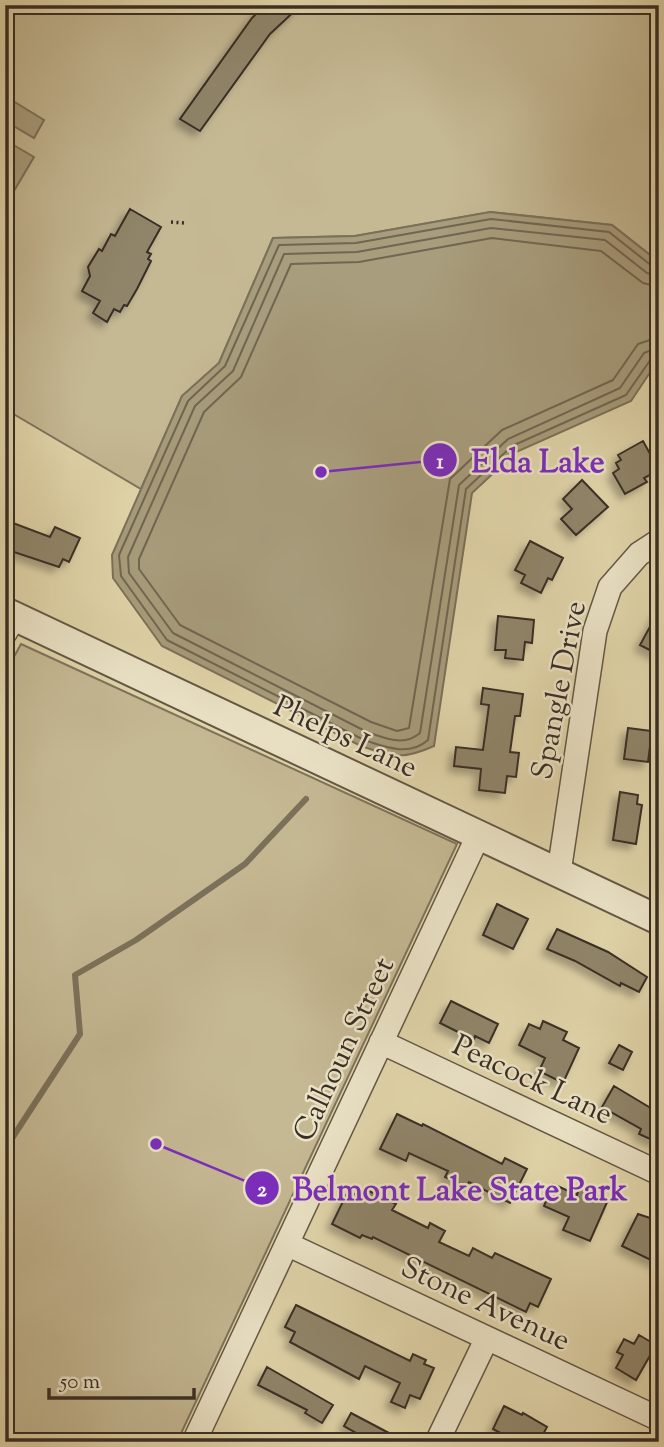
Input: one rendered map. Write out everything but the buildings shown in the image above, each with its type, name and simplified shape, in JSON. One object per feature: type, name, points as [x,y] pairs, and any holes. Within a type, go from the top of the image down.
[{"type":"street","name":"Spangle Drive","points":[[559,872],[595,631],[610,587],[639,554],[659,541]]},
{"type":"street","name":"Phelps Lane","points":[[8,621],[659,920]]},
{"type":"street","name":"Calhoun Street","points":[[194,1442],[478,835]]},
{"type":"street","name":"Peacock Lane","points":[[381,1042],[659,1174]]},
{"type":"street","name":"Stone Avenue","points":[[287,1244],[659,1419]]},
{"type":"street","points":[[437,1442],[487,1338]]},
{"type":"path","points":[[171,222],[184,223]]},
{"type":"shaded area","points":[[5,5],[659,5],[659,262],[612,225],[491,212],[355,236],[273,238],[219,363],[182,396],[141,489],[5,409]]},
{"type":"shaded area","points":[[21,644],[457,844],[177,1442],[5,1442],[5,673]]},
{"type":"water","points":[[5,96],[44,120],[34,138],[5,121]]},
{"type":"water","points":[[5,140],[34,157],[5,206]]},
{"type":"water","points":[[490,212],[612,225],[659,262],[659,359],[631,401],[516,452],[472,493],[434,746],[406,755],[390,755],[361,746],[162,646],[113,578],[112,555],[182,396],[219,363],[273,238],[355,236]]},
{"type":"waterway","points":[[5,1149],[80,1034],[75,975],[136,940],[245,864],[306,799]]},
{"type":"place","name":"Elda Lake","points":[[321,472]]},
{"type":"place","name":"Belmont Lake State Park","points":[[156,1144]]}]
